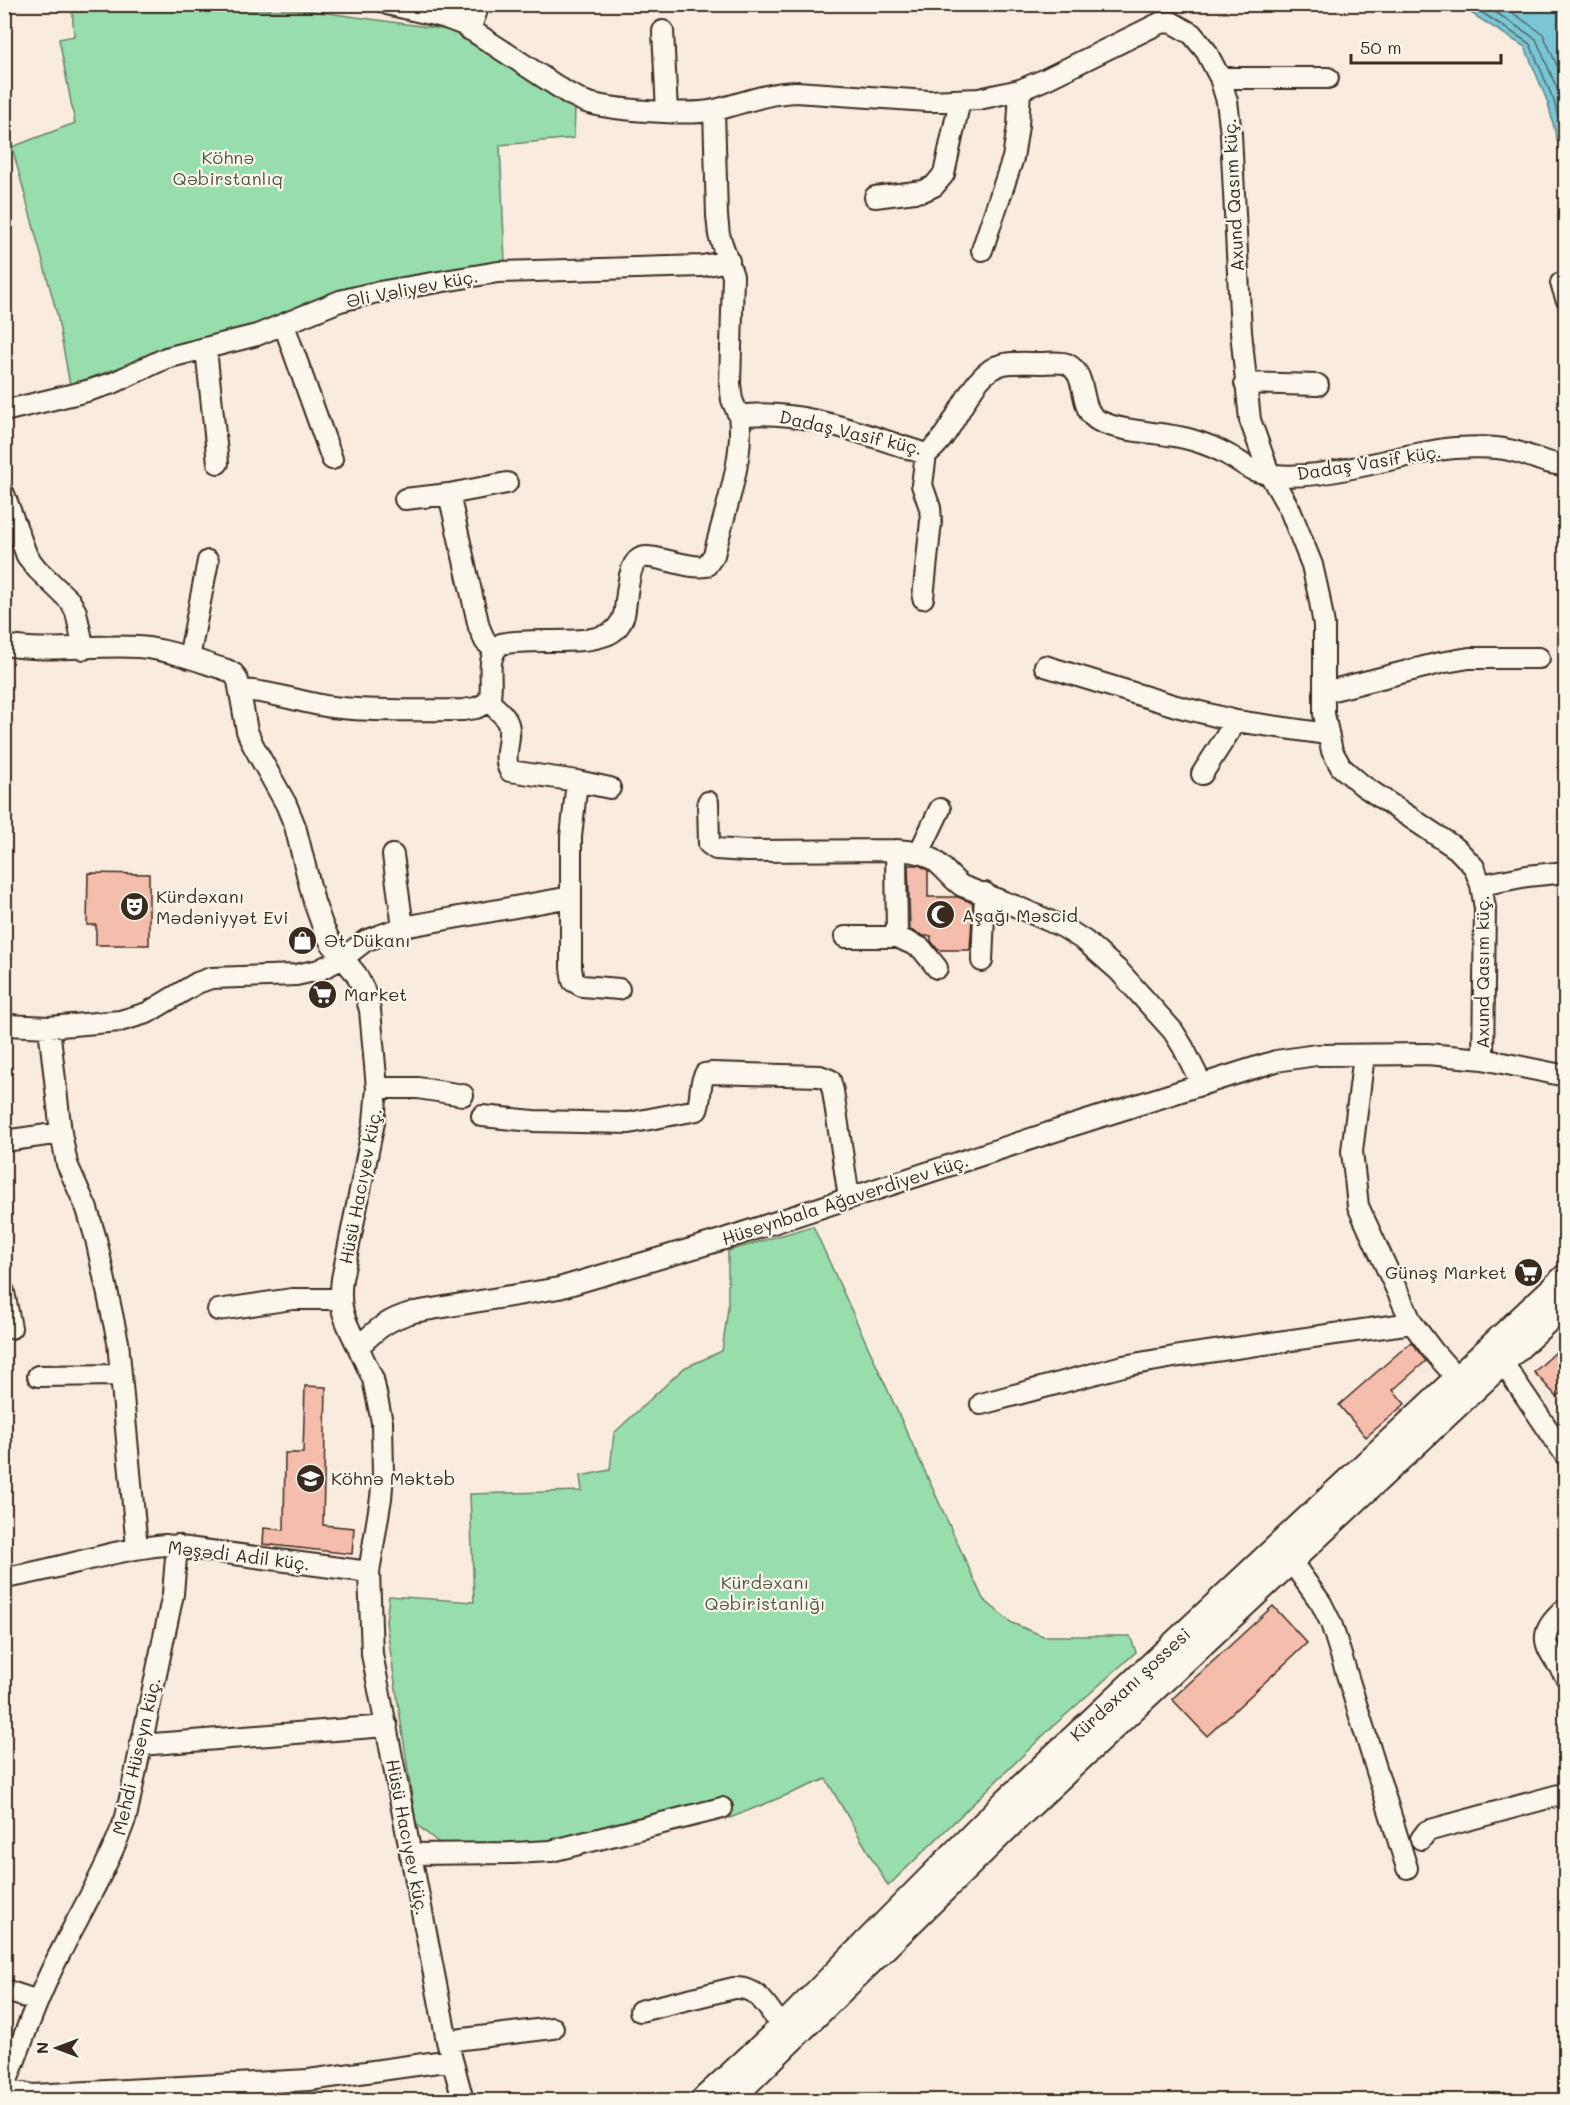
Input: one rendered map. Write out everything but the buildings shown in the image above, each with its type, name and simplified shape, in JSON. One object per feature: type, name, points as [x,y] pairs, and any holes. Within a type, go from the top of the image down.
[{"type":"main road","name":"Kürdəxanı şossesi","points":[[703,2100],[1013,1808],[1457,1378],[1566,1276]]},
{"type":"main road","name":"Kürdəxanı şossesi","points":[[730,2100],[793,2040],[1013,1808],[1291,1561],[1566,1303]]},
{"type":"street","name":"Axund Qasım küç.","points":[[387,4],[443,16],[470,30],[569,94],[587,102],[604,106],[667,111],[714,110],[777,92],[928,101],[979,99],[1020,90],[1046,80],[1160,23],[1169,13],[1192,34],[1206,51],[1220,78],[1227,101],[1231,134],[1245,383],[1250,420],[1269,473],[1290,510],[1311,565],[1319,596],[1323,625],[1324,714],[1327,734],[1332,751],[1341,767],[1362,785],[1457,849],[1474,867],[1481,885],[1485,908],[1483,1059]]},
{"type":"street","points":[[470,30],[479,4]]},
{"type":"street","points":[[663,31],[667,111]]},
{"type":"street","points":[[1220,78],[1328,78]]},
{"type":"street","points":[[982,250],[1013,158],[1020,90]]},
{"type":"street","points":[[876,197],[923,191],[934,186],[944,174],[960,100]]},
{"type":"street","points":[[4,645],[34,649],[136,647],[157,649],[227,670],[234,674],[241,690],[266,692],[304,703],[352,709],[463,710],[476,708],[489,702],[492,692],[490,662],[494,650],[501,644],[590,639],[606,635],[616,629],[623,617],[632,565],[639,558],[649,556],[695,568],[706,566],[714,555],[740,454],[742,432],[739,416],[732,400],[730,384],[734,292],[733,276],[719,235],[714,110]]},
{"type":"street","name":"Əli Vəliyev küç.","points":[[4,411],[113,383],[166,358],[206,349],[284,325],[340,301],[373,293],[498,273],[702,266],[729,261]]},
{"type":"street","points":[[284,325],[332,459]]},
{"type":"street","points":[[206,349],[218,464]]},
{"type":"street","name":"Dadaş Vasif küç.","points":[[739,416],[759,413],[811,420],[926,454],[935,448],[946,434],[982,375],[994,366],[1051,363],[1066,364],[1075,370],[1082,385],[1088,410],[1096,419],[1109,425],[1189,439],[1215,447],[1253,470],[1291,475],[1330,472],[1462,448],[1513,450],[1540,461],[1566,465]]},
{"type":"street","points":[[1245,383],[1318,385]]},
{"type":"street","points":[[923,598],[931,521],[930,508],[922,485],[926,454]]},
{"type":"street","points":[[405,499],[449,494],[507,483]]},
{"type":"street","points":[[4,494],[27,556],[73,606],[84,649]]},
{"type":"street","points":[[449,494],[478,627],[485,641],[494,650]]},
{"type":"street","points":[[189,658],[208,561]]},
{"type":"street","points":[[1324,692],[1469,658],[1539,658]]},
{"type":"street","points":[[1045,666],[1176,706],[1236,721],[1327,734]]},
{"type":"street","name":"Hüsü Hacıyev küç.","points":[[241,690],[253,746],[286,804],[295,826],[317,910],[331,943],[356,974],[370,1010],[377,1088],[374,1122],[342,1279],[340,1299],[346,1322],[358,1347]]},
{"type":"street","points":[[489,702],[505,717],[509,726],[506,765],[510,771],[610,788]]},
{"type":"street","points":[[1202,774],[1236,721]]},
{"type":"street","points":[[577,781],[571,837],[573,981],[582,986],[619,989]]},
{"type":"street","points":[[708,802],[709,844],[716,849],[746,851],[896,850],[919,853],[930,857],[962,885],[1063,927],[1086,941],[1119,971],[1173,1031],[1202,1085]]},
{"type":"street","points":[[919,853],[940,809]]},
{"type":"street","points":[[896,850],[897,937]]},
{"type":"street","points":[[393,855],[403,927]]},
{"type":"street","points":[[1481,885],[1527,876],[1566,872]]},
{"type":"street","points":[[982,961],[985,893]]},
{"type":"street","points":[[4,1024],[49,1027],[133,1018],[163,1004],[197,982],[212,978],[296,975],[319,970],[343,958],[365,941],[403,927],[571,897]]},
{"type":"street","points":[[845,937],[897,937],[921,948],[937,968]]},
{"type":"street","points":[[49,1027],[67,1164],[87,1209],[96,1239],[118,1342],[137,1548]]},
{"type":"street","name":"Hüseynbala Ağaverdiyev küç.","points":[[358,1347],[383,1324],[397,1317],[414,1312],[559,1288],[721,1240],[1276,1062],[1316,1055],[1427,1054],[1483,1059],[1566,1076]]},
{"type":"street","points":[[1364,1055],[1352,1151],[1358,1206],[1412,1323],[1457,1378]]},
{"type":"street","points":[[482,1116],[533,1121],[629,1123],[697,1110],[701,1081],[705,1074],[820,1076],[830,1080],[833,1090],[849,1198]]},
{"type":"street","points":[[377,1088],[418,1088],[463,1095]]},
{"type":"street","points":[[4,1141],[61,1132]]},
{"type":"street","points":[[4,1292],[11,1328]]},
{"type":"street","points":[[218,1310],[292,1299],[340,1299]]},
{"type":"street","points":[[981,1404],[1123,1366],[1412,1323]]},
{"type":"street","points":[[358,1347],[373,1379],[382,1422],[383,1475],[369,1572]]},
{"type":"street","points":[[1503,1363],[1566,1456]]},
{"type":"street","points":[[38,1376],[121,1374]]},
{"type":"street","name":"Məşədi Adil küç.","points":[[4,1578],[31,1574],[137,1548],[165,1545],[369,1572]]},
{"type":"street","name":"Mehdi Hüseyn küç.","points":[[4,2089],[55,1963],[114,1850],[126,1817],[173,1594],[177,1545]]},
{"type":"street","points":[[1291,1561],[1321,1603],[1331,1623],[1407,1868]]},
{"type":"street","name":"Hüsü Hacıyev küç.","points":[[369,1572],[372,1654],[410,1854],[462,2100]]},
{"type":"street","points":[[1566,1608],[1552,1620],[1545,1632],[1546,1646],[1566,1677]]},
{"type":"street","points":[[140,1745],[387,1726]]},
{"type":"street","points":[[1421,1839],[1427,1831],[1566,1793]]},
{"type":"street","points":[[410,1854],[551,1851],[722,1809]]},
{"type":"street","points":[[640,2011],[745,1987],[756,1993],[782,2026]]},
{"type":"street","points":[[4,1990],[38,2001]]},
{"type":"street","points":[[4,2089],[33,2094],[179,2094],[309,2080],[553,2028]]},
{"type":"green space","name":"Köhnə Qəbirstanlıq","points":[[72,8],[306,10],[449,30],[495,55],[575,109],[574,138],[500,145],[505,262],[343,291],[277,318],[174,348],[70,385],[57,314],[12,147],[75,123],[59,39],[74,36]]},
{"type":"green space","name":"Kürdəxanı Qəbiristanlığı","points":[[813,1226],[983,1599],[1012,1623],[1043,1636],[1130,1636],[1136,1652],[1050,1729],[888,1886],[826,1779],[730,1818],[723,1798],[580,1837],[520,1846],[439,1843],[416,1824],[386,1622],[389,1596],[474,1602],[470,1494],[582,1491],[580,1476],[610,1470],[614,1433],[684,1368],[722,1351],[728,1308],[728,1251]]},
{"type":"water","points":[[1458,5],[1565,5],[1565,172],[1548,103],[1525,47]]},
{"type":"place","name":"Kürdəxanı Mədəniyyət Evi","points":[[135,906]]},
{"type":"place","name":"Aşağı Məscid","points":[[941,915]]},
{"type":"place","name":"Ət Dükanı","points":[[303,940]]},
{"type":"place","name":"Market","points":[[323,994]]},
{"type":"place","name":"Günəş Market","points":[[1528,1272]]},
{"type":"place","name":"Köhnə Məktəb","points":[[310,1478]]}]
